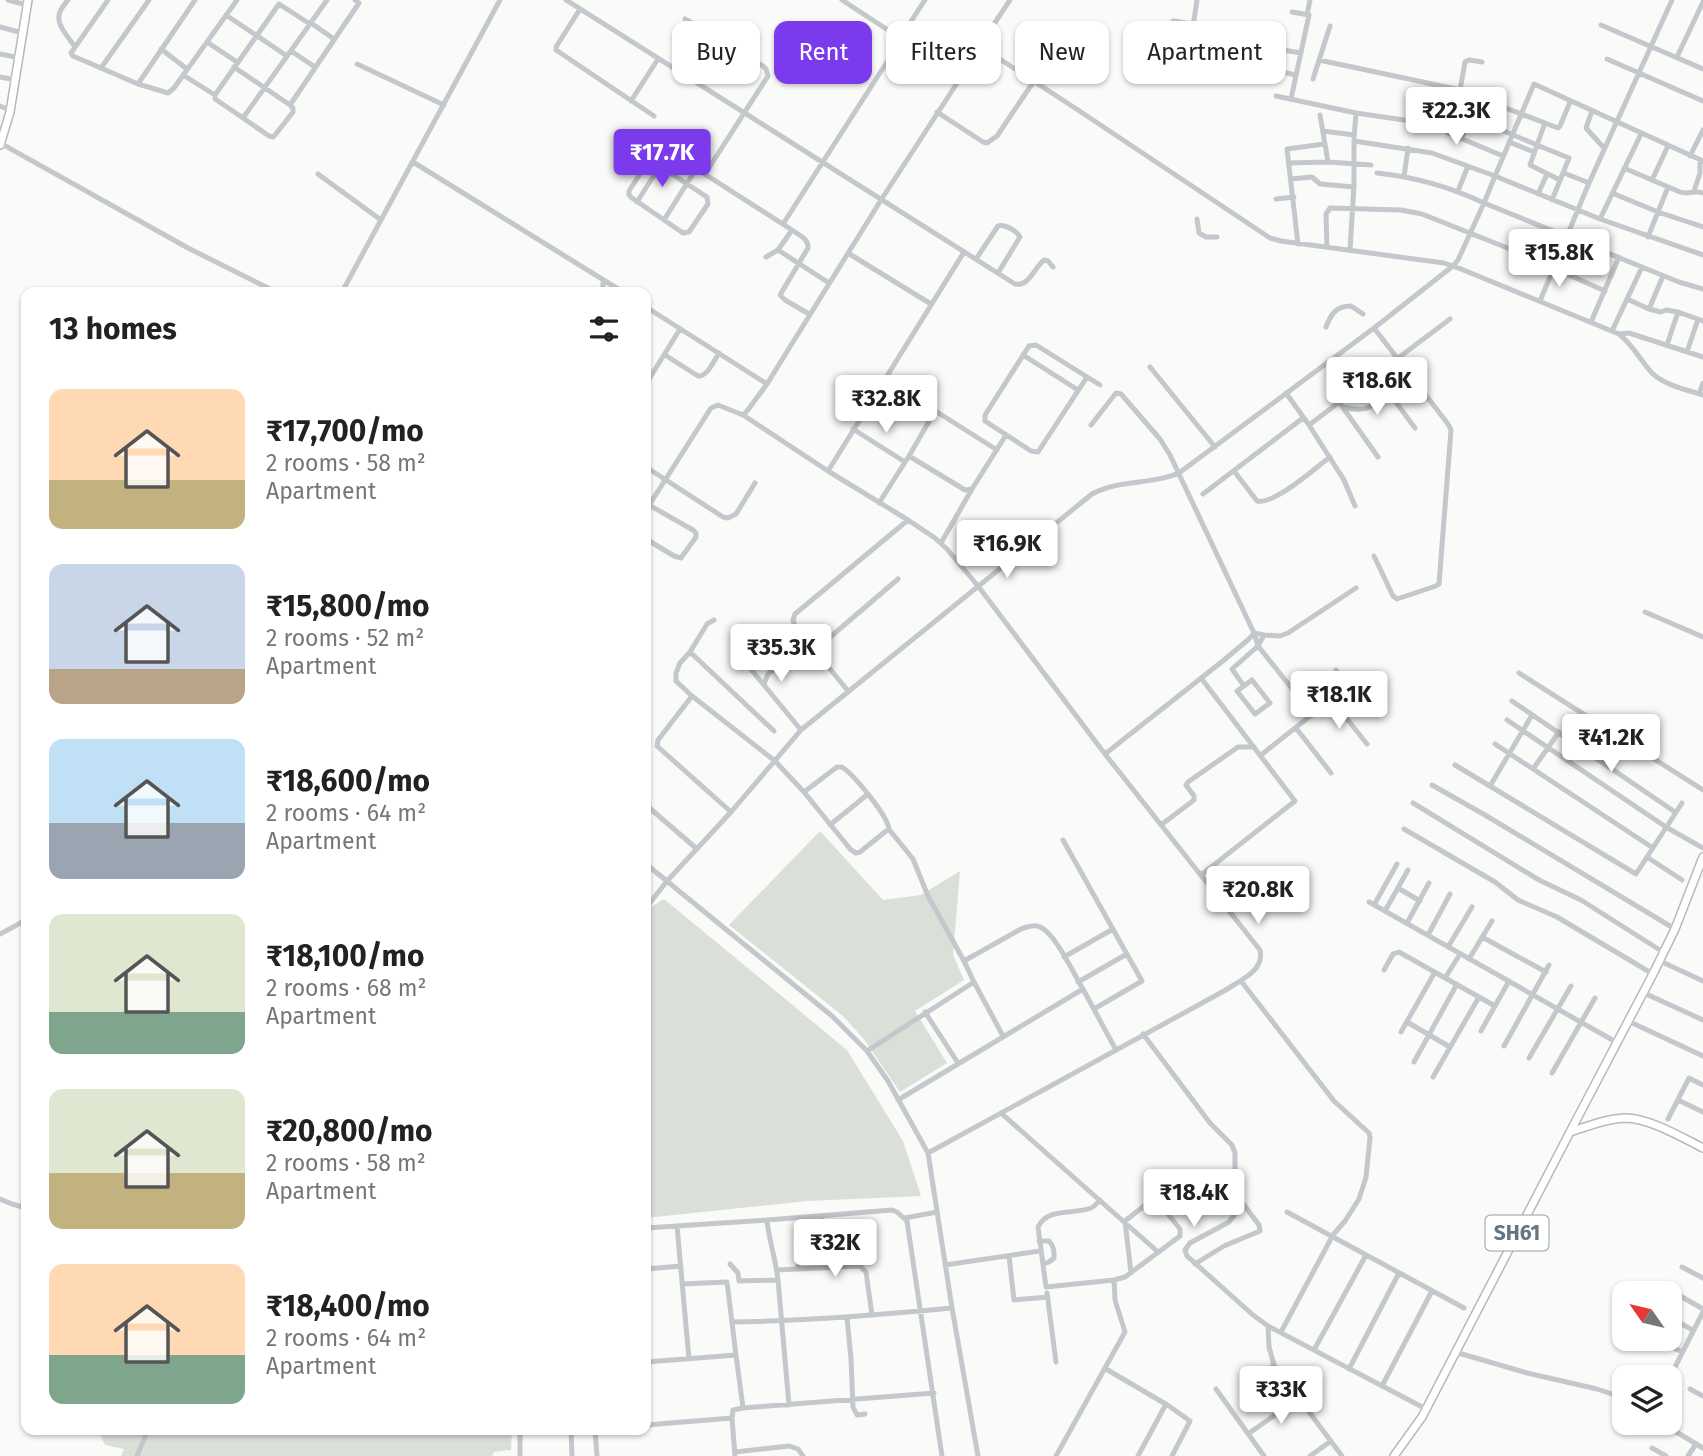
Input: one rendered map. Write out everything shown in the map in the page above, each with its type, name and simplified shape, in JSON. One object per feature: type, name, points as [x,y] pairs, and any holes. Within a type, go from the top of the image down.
[{"type":"main road","points":[[0,130],[25,1]]},
{"type":"main road","points":[[0,144],[10,112],[25,1]]},
{"type":"main road","points":[[1570,1132],[1660,961],[1703,857]]},
{"type":"main road","points":[[1570,1132],[1605,1121],[1630,1118],[1658,1127],[1703,1148]]},
{"type":"main road","name":"SH61","points":[[1394,1456],[1426,1409],[1570,1132]]},
{"type":"street","points":[[8,0],[25,1]]},
{"type":"street","points":[[108,0],[71,53],[138,84],[168,93],[236,0]]},
{"type":"street","points":[[101,68],[149,0]]},
{"type":"street","points":[[138,84],[195,0]]},
{"type":"street","points":[[243,118],[327,0]]},
{"type":"street","points":[[290,105],[359,3],[355,0]]},
{"type":"street","points":[[345,287],[500,0]]},
{"type":"street","points":[[566,0],[822,164],[1020,286],[1025,284],[1044,260],[1053,267]]},
{"type":"street","points":[[842,0],[886,29]]},
{"type":"street","points":[[912,21],[925,0]]},
{"type":"street","points":[[996,21],[1010,0]]},
{"type":"street","points":[[1194,21],[1197,0]]},
{"type":"street","points":[[1291,99],[1310,0]]},
{"type":"street","points":[[1540,302],[1604,148],[1672,0]]},
{"type":"street","points":[[66,1],[58,18],[75,47]]},
{"type":"street","points":[[215,95],[276,2],[334,39]]},
{"type":"street","points":[[1677,58],[1703,2]]},
{"type":"street","points":[[580,9],[556,50],[654,116]]},
{"type":"street","points":[[1292,12],[1307,15]]},
{"type":"street","points":[[226,15],[256,35],[315,67]]},
{"type":"street","points":[[685,19],[766,69],[768,76],[705,174]]},
{"type":"street","points":[[1601,25],[1703,69]]},
{"type":"street","points":[[1313,79],[1330,26]]},
{"type":"street","points":[[0,27],[19,32]]},
{"type":"street","points":[[161,50],[215,95],[215,99],[273,137],[293,112],[293,108],[207,42]]},
{"type":"street","points":[[1286,50],[1301,53]]},
{"type":"street","points":[[0,54],[15,57]]},
{"type":"street","points":[[1607,58],[1703,101]]},
{"type":"street","points":[[631,101],[658,59]]},
{"type":"street","points":[[1319,60],[1460,90],[1558,128],[1570,102]]},
{"type":"street","points":[[1460,90],[1465,62],[1482,62]]},
{"type":"street","points":[[783,224],[886,63]]},
{"type":"street","points":[[358,64],[443,106]]},
{"type":"street","points":[[1286,73],[1296,75]]},
{"type":"street","points":[[0,77],[11,79]]},
{"type":"street","points":[[743,415],[767,384],[956,84]]},
{"type":"street","points":[[937,112],[987,143],[996,136],[1032,84]]},
{"type":"street","points":[[1038,84],[1262,234],[1298,244],[1453,266],[1619,334],[1661,380],[1701,394],[1703,383]]},
{"type":"street","points":[[651,902],[801,730],[1092,494],[1113,485],[1180,473],[1453,266],[1471,233],[1534,84],[1701,161],[1694,191]]},
{"type":"street","points":[[1276,96],[1356,113],[1438,125]]},
{"type":"street","points":[[1461,139],[1479,97]]},
{"type":"street","points":[[1454,110],[1570,158],[1552,200]]},
{"type":"street","points":[[1592,111],[1586,128],[1604,148]]},
{"type":"street","points":[[1350,250],[1356,113]]},
{"type":"street","points":[[1320,116],[1328,162]]},
{"type":"street","points":[[1545,123],[1530,165],[1560,180]]},
{"type":"street","points":[[1690,156],[1703,130]]},
{"type":"street","points":[[1323,131],[1432,153],[1648,237],[1703,255]]},
{"type":"street","points":[[1448,133],[1503,156]]},
{"type":"street","points":[[1601,219],[1641,134]]},
{"type":"street","points":[[1509,142],[1534,152]]},
{"type":"street","points":[[0,144],[188,248],[266,287]]},
{"type":"street","points":[[1298,244],[1287,149],[1324,144]]},
{"type":"street","points":[[1652,180],[1668,146]]},
{"type":"street","points":[[637,202],[659,170],[664,169],[706,197],[708,204],[689,232],[685,233],[637,202],[630,196],[629,191],[659,147],[783,224],[808,242],[780,295],[809,314]]},
{"type":"street","points":[[1404,177],[1408,148]]},
{"type":"street","points":[[412,162],[613,287]]},
{"type":"street","points":[[1289,163],[1371,165]]},
{"type":"street","points":[[1458,191],[1468,166]]},
{"type":"street","points":[[1624,168],[1685,194],[1694,191],[1703,193]]},
{"type":"street","points":[[664,220],[696,169]]},
{"type":"street","points":[[1377,173],[1431,182],[1458,191],[1663,276],[1703,289]]},
{"type":"street","points":[[1564,173],[1589,183]]},
{"type":"street","points":[[318,174],[381,220]]},
{"type":"street","points":[[1538,194],[1547,174]]},
{"type":"street","points":[[1292,179],[1312,177],[1320,184],[1354,187]]},
{"type":"street","points":[[1648,237],[1668,187]]},
{"type":"street","points":[[1612,192],[1658,212],[1703,227]]},
{"type":"street","points":[[1276,199],[1294,197]]},
{"type":"street","points":[[1327,247],[1327,211],[1333,208],[1401,210],[1422,214],[1471,233],[1554,268],[1612,297]]},
{"type":"street","points":[[1197,219],[1199,233],[1206,237],[1217,237]]},
{"type":"street","points":[[976,259],[998,226],[1003,225],[1017,233],[1020,237],[998,273]]},
{"type":"street","points":[[766,257],[778,250],[792,230]]},
{"type":"street","points":[[778,250],[829,283]]},
{"type":"street","points":[[828,471],[964,252]]},
{"type":"street","points":[[848,253],[931,304]]},
{"type":"street","points":[[1591,322],[1619,257]]},
{"type":"street","points":[[1612,331],[1642,267]]},
{"type":"street","points":[[1649,309],[1663,276]]},
{"type":"street","points":[[603,280],[603,287]]},
{"type":"street","points":[[1627,299],[1649,309],[1678,312],[1701,320],[1687,352]]},
{"type":"street","points":[[1326,327],[1332,314],[1339,308],[1351,306],[1363,314]]},
{"type":"street","points":[[651,310],[767,384]]},
{"type":"street","points":[[1667,345],[1678,312]]},
{"type":"street","points":[[1308,425],[1341,405],[1397,358],[1450,319]]},
{"type":"street","points":[[1374,328],[1451,430],[1440,582],[1436,586],[1397,599],[1374,556]]},
{"type":"street","points":[[651,376],[680,329]]},
{"type":"street","points":[[1619,334],[1629,333],[1703,358]]},
{"type":"street","points":[[1087,377],[1038,452],[1031,451],[988,424],[984,418],[1029,346],[1036,345],[1100,385]]},
{"type":"street","points":[[665,355],[701,376],[719,354]]},
{"type":"street","points":[[1023,355],[1078,390]]},
{"type":"street","points":[[1150,367],[1214,447]]},
{"type":"street","points":[[1376,375],[1415,428]]},
{"type":"street","points":[[885,379],[997,450]]},
{"type":"street","points":[[1341,405],[1357,411],[1369,407],[1378,396],[1381,382]]},
{"type":"street","points":[[1091,425],[1116,393],[1121,394],[1160,439],[1180,473],[1258,646],[1313,715]]},
{"type":"street","points":[[1286,393],[1344,480],[1355,506]]},
{"type":"street","points":[[651,502],[711,408],[718,405],[743,415],[941,543],[978,586],[1105,754],[1260,950],[1261,959],[1258,966],[1241,981],[928,1153]]},
{"type":"street","points":[[1341,405],[1378,457]]},
{"type":"street","points":[[879,503],[935,411]]},
{"type":"street","points":[[1203,494],[1303,418]]},
{"type":"street","points":[[853,429],[965,490],[972,489]]},
{"type":"street","points":[[941,543],[1006,435]]},
{"type":"street","points":[[1234,471],[1257,501],[1264,503],[1279,496],[1329,457]]},
{"type":"street","points":[[651,470],[728,518],[736,514],[755,483]]},
{"type":"street","points":[[651,510],[696,533],[681,558],[651,542]]},
{"type":"street","points":[[848,691],[795,625],[795,614],[908,520]]},
{"type":"street","points":[[815,650],[898,579]]},
{"type":"street","points":[[1254,633],[1280,636],[1288,633],[1356,588]]},
{"type":"street","points":[[1645,612],[1703,637]]},
{"type":"street","points":[[714,620],[707,624],[680,663],[676,681],[775,761],[804,792],[845,844],[856,853],[889,830]]},
{"type":"street","points":[[1105,754],[1254,633]]},
{"type":"street","points":[[1232,669],[1258,646],[1264,635]]},
{"type":"street","points":[[690,652],[774,731]]},
{"type":"street","points":[[740,656],[801,730]]},
{"type":"street","points":[[764,684],[768,674],[791,656]]},
{"type":"street","points":[[1224,660],[1244,686]]},
{"type":"street","points":[[1336,670],[1350,693],[1349,697],[1337,706]]},
{"type":"street","points":[[1518,673],[1703,790]]},
{"type":"street","points":[[1201,678],[1294,801],[1201,875]]},
{"type":"street","points":[[1252,680],[1269,703],[1255,714],[1237,691],[1244,686],[1252,680]]},
{"type":"street","points":[[1261,755],[1347,687]]},
{"type":"street","points":[[692,696],[657,746],[732,812]]},
{"type":"street","points":[[1332,700],[1367,744]]},
{"type":"street","points":[[1512,701],[1675,812]]},
{"type":"street","points":[[1490,786],[1532,715]]},
{"type":"street","points":[[1507,720],[1635,807],[1703,848]]},
{"type":"street","points":[[1296,728],[1331,772]]},
{"type":"street","points":[[1533,769],[1559,732]]},
{"type":"street","points":[[1495,744],[1653,848]]},
{"type":"street","points":[[1161,825],[1194,800],[1186,785],[1188,782],[1238,747],[1254,747]]},
{"type":"street","points":[[1455,765],[1636,874],[1682,803]]},
{"type":"street","points":[[804,792],[842,766],[868,794],[888,822],[889,830],[913,859],[928,897],[1003,1036]]},
{"type":"street","points":[[1432,785],[1675,929]]},
{"type":"street","points":[[1635,807],[1644,792]]},
{"type":"street","points":[[830,825],[868,794]]},
{"type":"street","points":[[1413,803],[1539,880],[1581,901],[1663,953]]},
{"type":"street","points":[[651,809],[697,849]]},
{"type":"street","points":[[1404,829],[1495,882],[1518,900],[1557,917],[1653,974]]},
{"type":"street","points":[[1063,840],[1142,981],[1094,1009]]},
{"type":"street","points":[[1647,857],[1682,880]]},
{"type":"street","points":[[1397,864],[1371,904],[1616,1042]]},
{"type":"street","points":[[651,868],[832,1016],[867,1051],[888,1081],[928,1153],[978,1456]]},
{"type":"street","points":[[1385,911],[1408,870]]},
{"type":"street","points":[[1407,923],[1429,883]]},
{"type":"street","points":[[1398,888],[1420,901]]},
{"type":"street","points":[[1428,935],[1450,894]]},
{"type":"street","points":[[1448,947],[1472,907]]},
{"type":"street","points":[[1469,959],[1492,921]]},
{"type":"street","points":[[0,934],[21,923]]},
{"type":"street","points":[[964,961],[1021,929],[1031,926],[1043,928],[1064,957],[1116,1050]]},
{"type":"street","points":[[1064,957],[1113,929]]},
{"type":"street","points":[[1482,937],[1546,972]]},
{"type":"street","points":[[1384,970],[1397,951],[1495,1006]]},
{"type":"street","points":[[1078,982],[1127,954]]},
{"type":"street","points":[[1445,978],[1460,954]]},
{"type":"street","points":[[1660,961],[1703,981]]},
{"type":"street","points":[[1504,1046],[1549,965]]},
{"type":"street","points":[[1401,1032],[1435,972]]},
{"type":"street","points":[[1241,981],[1334,1101],[1369,1133],[1370,1138],[1363,1190],[1351,1213],[1333,1236],[1281,1332]]},
{"type":"street","points":[[1481,1031],[1509,981]]},
{"type":"street","points":[[867,1051],[974,982]]},
{"type":"street","points":[[1414,1062],[1457,984]]},
{"type":"street","points":[[1529,1058],[1571,986]]},
{"type":"street","points":[[898,1100],[1083,989]]},
{"type":"street","points":[[1644,993],[1703,1020]]},
{"type":"street","points":[[1433,1077],[1479,997]]},
{"type":"street","points":[[1552,1073],[1595,998]]},
{"type":"street","points":[[926,1012],[958,1063]]},
{"type":"street","points":[[1628,1021],[1703,1056]]},
{"type":"street","points":[[1407,1022],[1450,1047]]},
{"type":"street","points":[[1143,1034],[1210,1123],[1232,1145],[1236,1157],[1235,1180],[1241,1201],[1259,1225],[1260,1231],[1224,1246],[1195,1264]]},
{"type":"street","points":[[1668,1119],[1689,1078],[1703,1085]]},
{"type":"street","points":[[1678,1100],[1703,1112]]},
{"type":"street","points":[[1002,1113],[1158,1252]]},
{"type":"street","points":[[0,1199],[21,1206]]},
{"type":"street","points":[[1056,1362],[1038,1227],[1042,1219],[1049,1215],[1093,1208],[1100,1200]]},
{"type":"street","points":[[1046,1287],[1125,1277],[1178,1239],[1181,1234],[1180,1229],[1157,1201],[1149,1202],[1125,1221]]},
{"type":"street","points":[[1241,1201],[1240,1208],[1229,1222],[1187,1247],[1185,1253],[1268,1326],[1426,1409]]},
{"type":"street","points":[[651,1228],[892,1210],[905,1218],[909,1224],[942,1456]]},
{"type":"street","points":[[905,1218],[937,1212]]},
{"type":"street","points":[[1287,1212],[1464,1308]]},
{"type":"street","points":[[798,1269],[798,1257],[802,1248],[822,1216]]},
{"type":"street","points":[[767,1220],[777,1270],[789,1405]]},
{"type":"street","points":[[1125,1221],[1131,1273]]},
{"type":"street","points":[[677,1226],[689,1359]]},
{"type":"street","points":[[1039,1241],[1053,1244],[1054,1258],[1042,1264]]},
{"type":"street","points":[[945,1265],[1040,1251]]},
{"type":"street","points":[[1314,1350],[1366,1255]]},
{"type":"street","points":[[1009,1256],[1014,1300],[1048,1297]]},
{"type":"street","points":[[730,1264],[738,1273],[739,1281]]},
{"type":"street","points":[[651,1269],[681,1266]]},
{"type":"street","points":[[777,1270],[860,1266],[866,1272],[872,1315]]},
{"type":"street","points":[[1682,1267],[1703,1278]]},
{"type":"street","points":[[1349,1369],[1399,1273]]},
{"type":"street","points":[[682,1283],[778,1280]]},
{"type":"street","points":[[1056,1456],[1125,1332],[1115,1300],[1114,1280]]},
{"type":"street","points":[[727,1282],[743,1408]]},
{"type":"street","points":[[1382,1386],[1432,1290]]},
{"type":"street","points":[[1676,1365],[1693,1330],[1701,1322],[1703,1310],[1682,1297]]},
{"type":"street","points":[[732,1322],[847,1318],[952,1308]]},
{"type":"street","points":[[847,1318],[853,1409],[859,1416],[864,1414]]},
{"type":"street","points":[[1682,1324],[1693,1330]]},
{"type":"street","points":[[1268,1326],[1269,1347],[1274,1365],[1342,1456]]},
{"type":"street","points":[[1455,1352],[1612,1394]]},
{"type":"street","points":[[651,1362],[736,1355]]},
{"type":"street","points":[[1250,1384],[1274,1365]]},
{"type":"street","points":[[1106,1368],[1191,1421],[1172,1456]]},
{"type":"street","points":[[1216,1389],[1264,1456]]},
{"type":"street","points":[[1690,1389],[1703,1396]]},
{"type":"street","points":[[803,1456],[798,1449],[789,1446],[735,1454],[733,1410],[934,1393]]},
{"type":"street","points":[[1248,1434],[1299,1398]]},
{"type":"street","points":[[1138,1456],[1167,1404]]},
{"type":"street","points":[[651,1425],[732,1418]]},
{"type":"street","points":[[137,1456],[146,1435]]},
{"type":"street","points":[[520,1435],[520,1456]]},
{"type":"street","points":[[571,1435],[572,1456]]},
{"type":"street","points":[[595,1435],[597,1456]]},
{"type":"street","points":[[1682,1435],[1701,1445],[1688,1456]]},
{"type":"street","points":[[1310,1456],[1331,1441]]},
{"type":"street","points":[[1652,1448],[1666,1456]]},
{"type":"shaded area","points":[[820,831],[883,900],[921,895],[960,871],[953,955],[964,980],[915,1011],[947,1063],[900,1092],[863,1038],[843,1016],[729,925]]},
{"type":"shaded area","points":[[664,899],[847,1050],[903,1141],[921,1196],[807,1201],[651,1217],[651,907]]},
{"type":"shaded area","points":[[100,1435],[512,1435],[511,1450],[494,1452],[492,1456],[121,1456],[124,1449],[105,1445]]}]
